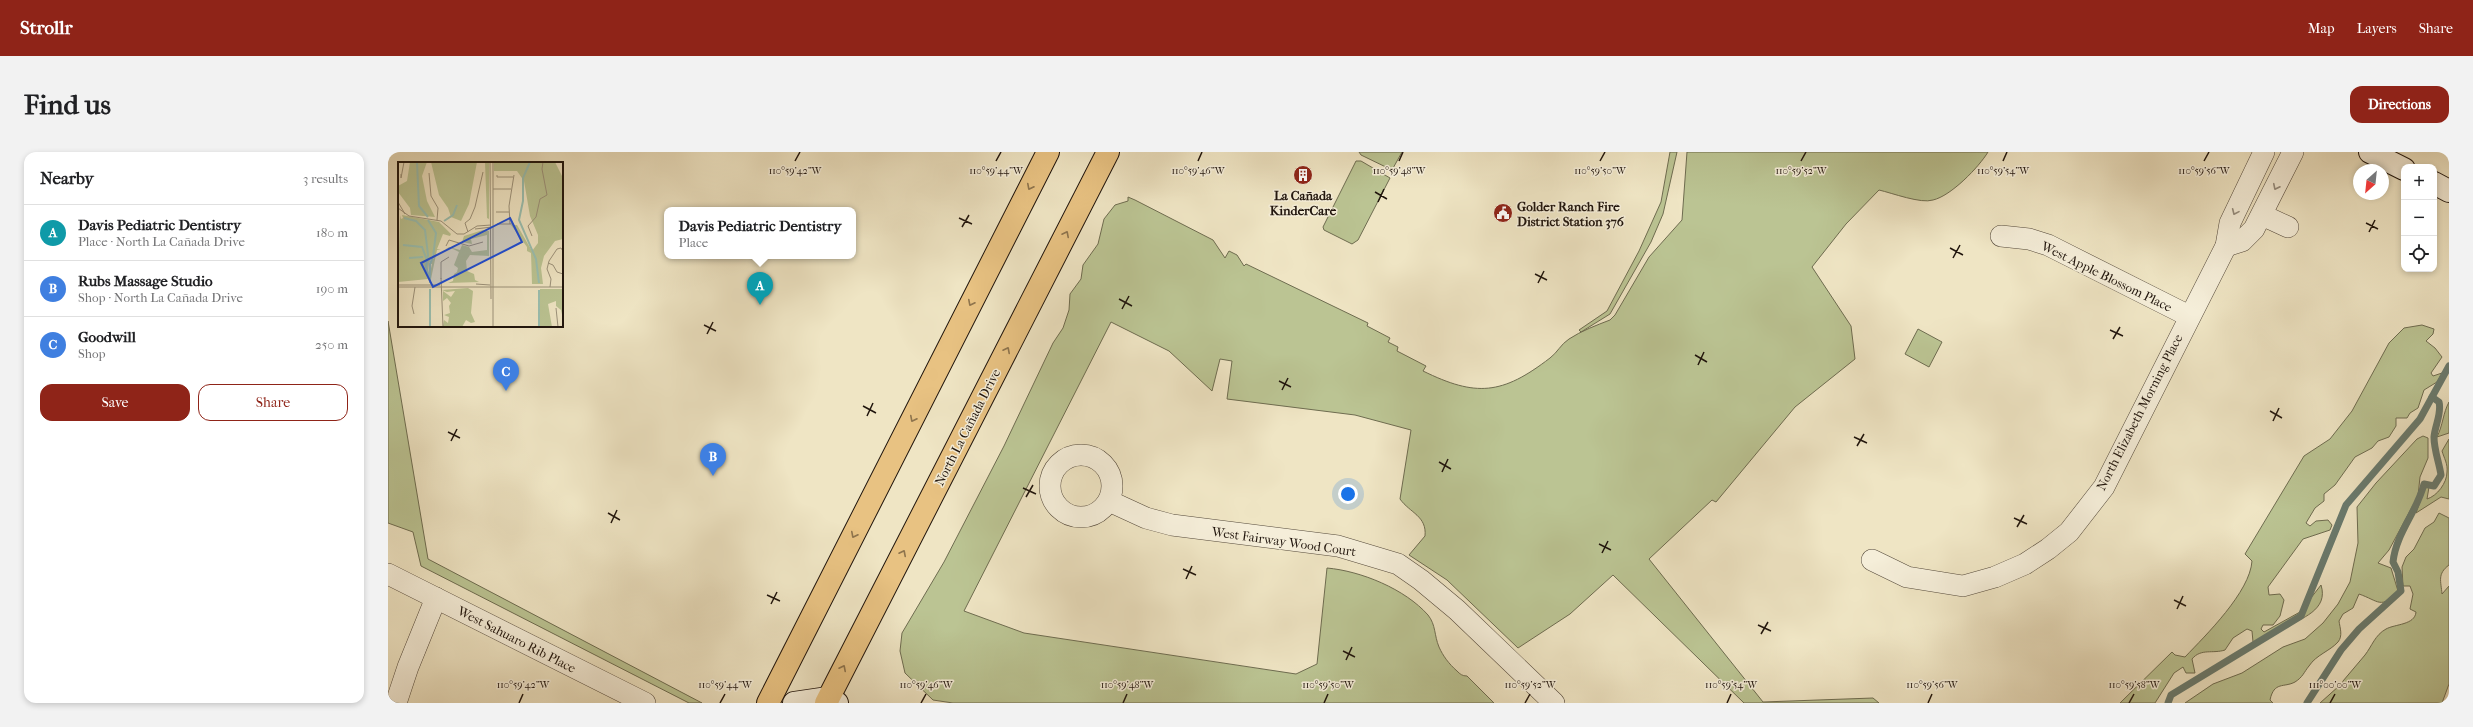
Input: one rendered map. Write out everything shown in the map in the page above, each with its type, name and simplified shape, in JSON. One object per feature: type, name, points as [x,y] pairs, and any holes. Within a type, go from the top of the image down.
[{"type":"main road","points":[[768,703],[1048,152]]},
{"type":"main road","name":"North La Cañada Drive","points":[[830,701],[1108,152]]},
{"type":"main road","points":[[2370,152],[2401,168]]},
{"type":"main road","points":[[2437,185],[2449,191]]},
{"type":"main road","points":[[794,703],[830,701]]},
{"type":"street","name":"North Elizabeth Morning Place","points":[[1872,560],[1907,578],[1963,586],[1995,577],[2025,564],[2048,549],[2069,532],[2104,487],[2189,316],[2226,246],[2230,223],[2264,152]]},
{"type":"street","points":[[2226,246],[2242,241],[2262,215],[2293,152]]},
{"type":"street","points":[[2262,215],[2288,228]]},
{"type":"street","name":"West Apple Blossom Place","points":[[2001,236],[2029,239],[2048,246],[2189,316]]},
{"type":"street","name":"West Fairway Wood Court","points":[[1109,500],[1146,518],[1172,525],[1338,546],[1398,564],[1421,580],[1457,610],[1554,703]]},
{"type":"street","name":"West Sahuaro Rib Place","points":[[388,574],[645,703]]},
{"type":"street","points":[[396,703],[408,667],[436,598]]},
{"type":"green space","points":[[1359,152],[1402,152],[1392,170],[1361,155]]},
{"type":"green space","points":[[1670,152],[1677,152],[1663,214],[1651,242],[1610,314],[1581,332],[1579,330],[1607,311],[1639,251],[1661,202]]},
{"type":"green space","points":[[1687,152],[1988,152],[1964,180],[1948,193],[1933,200],[1921,201],[1879,190],[1846,224],[1812,267],[1851,326],[1855,359],[1795,407],[1716,502],[1712,500],[1649,559],[1763,702],[1873,698],[1879,703],[1744,703],[1613,575],[1570,614],[1518,648],[1447,580],[1409,555],[1425,536],[1425,529],[1421,519],[1400,499],[1411,430],[1355,415],[1227,399],[1232,361],[1220,359],[1212,391],[1169,351],[1111,322],[964,611],[1024,633],[1296,674],[1317,664],[1327,568],[1340,570],[1368,577],[1395,589],[1418,606],[1431,619],[1439,647],[1446,660],[1460,674],[1467,676],[1494,703],[953,703],[933,700],[905,673],[900,651],[902,633],[944,562],[1004,446],[1053,343],[1063,328],[1069,310],[1070,294],[1081,279],[1083,265],[1098,244],[1104,219],[1115,205],[1128,201],[1128,197],[1135,200],[1213,240],[1225,258],[1229,251],[1237,255],[1244,266],[1246,264],[1368,323],[1367,326],[1390,338],[1388,342],[1398,347],[1397,351],[1426,366],[1423,371],[1458,385],[1474,388],[1488,388],[1503,385],[1533,370],[1555,354],[1569,339],[1610,320],[1615,315],[1649,257],[1682,220]]},
{"type":"green space","points":[[1356,161],[1361,161],[1390,178],[1358,240],[1352,244],[1324,230],[1323,227]]},
{"type":"green space","points":[[388,321],[428,559],[702,703],[689,703],[421,566],[413,532],[388,523]]},
{"type":"green space","points":[[2422,325],[2434,329],[2433,334],[2426,341],[2435,348],[2442,357],[2431,373],[2433,376],[2442,373],[2437,382],[2424,390],[2418,408],[2410,413],[2407,418],[2396,418],[2396,426],[2389,437],[2378,441],[2372,448],[2355,457],[2335,485],[2324,494],[2324,501],[2315,508],[2306,523],[2310,526],[2316,521],[2328,520],[2332,525],[2330,530],[2303,539],[2268,587],[2269,595],[2280,594],[2284,600],[2280,616],[2273,625],[2263,625],[2261,629],[2264,632],[2300,612],[2321,585],[2321,601],[2317,607],[2305,617],[2284,627],[2262,641],[2253,642],[2252,631],[2247,629],[2233,638],[2225,650],[2203,652],[2199,654],[2192,659],[2195,673],[2186,673],[2183,667],[2174,673],[2155,703],[2120,703],[2172,652],[2175,655],[2185,657],[2226,612],[2244,586],[2249,573],[2252,561],[2245,554],[2304,456],[2330,439],[2352,411],[2389,343],[2404,328]]},
{"type":"green space","points":[[1918,329],[1942,342],[1929,367],[1905,354]]},
{"type":"green space","points":[[2449,402],[2449,433],[2437,437],[2441,428],[2445,410]]},
{"type":"green space","points":[[2423,436],[2428,438],[2428,458],[2420,477],[2418,496],[2389,550],[2378,563],[2391,568],[2398,591],[2388,600],[2383,602],[2376,601],[2359,594],[2353,608],[2343,614],[2339,621],[2341,635],[2340,640],[2315,659],[2298,680],[2291,684],[2280,686],[2274,690],[2270,700],[2273,703],[2185,703],[2213,684],[2242,673],[2283,647],[2305,639],[2323,623],[2338,604],[2350,582],[2358,543],[2357,507],[2376,483],[2417,439]]},
{"type":"green space","points":[[2449,439],[2449,499],[2441,497],[2416,513],[2425,488],[2429,487],[2427,499],[2438,492],[2443,485],[2447,476],[2447,466],[2442,451]]},
{"type":"green space","points":[[2439,513],[2449,518],[2449,565],[2445,568],[2441,575],[2441,581],[2442,594],[2449,586],[2449,684],[2442,703],[2320,703],[2339,686],[2342,686],[2343,681],[2365,655],[2382,631],[2390,627],[2404,624],[2415,616],[2416,612],[2410,609],[2413,594],[2410,586],[2403,586],[2402,567],[2406,557],[2414,549],[2425,528],[2434,522]]},
{"type":"waterway","points":[[2168,703],[2171,695],[2301,616],[2346,505],[2420,419],[2449,366]]},
{"type":"waterway","points":[[2307,703],[2341,650],[2359,629],[2401,591],[2398,572],[2393,562],[2398,542],[2417,504],[2424,484],[2434,486],[2441,475],[2434,437],[2440,406],[2439,402],[2432,397]]},
{"type":"place","name":"La Cañada KinderCare","points":[[1303,175]]},
{"type":"place","name":"Golder Ranch Fire District Station 376","points":[[1503,213]]},
{"type":"place","name":"Davis Pediatric Dentistry","points":[[760,305]]},
{"type":"place","name":"Goodwill","points":[[506,391]]},
{"type":"place","name":"Rubs Massage Studio","points":[[713,476]]}]
